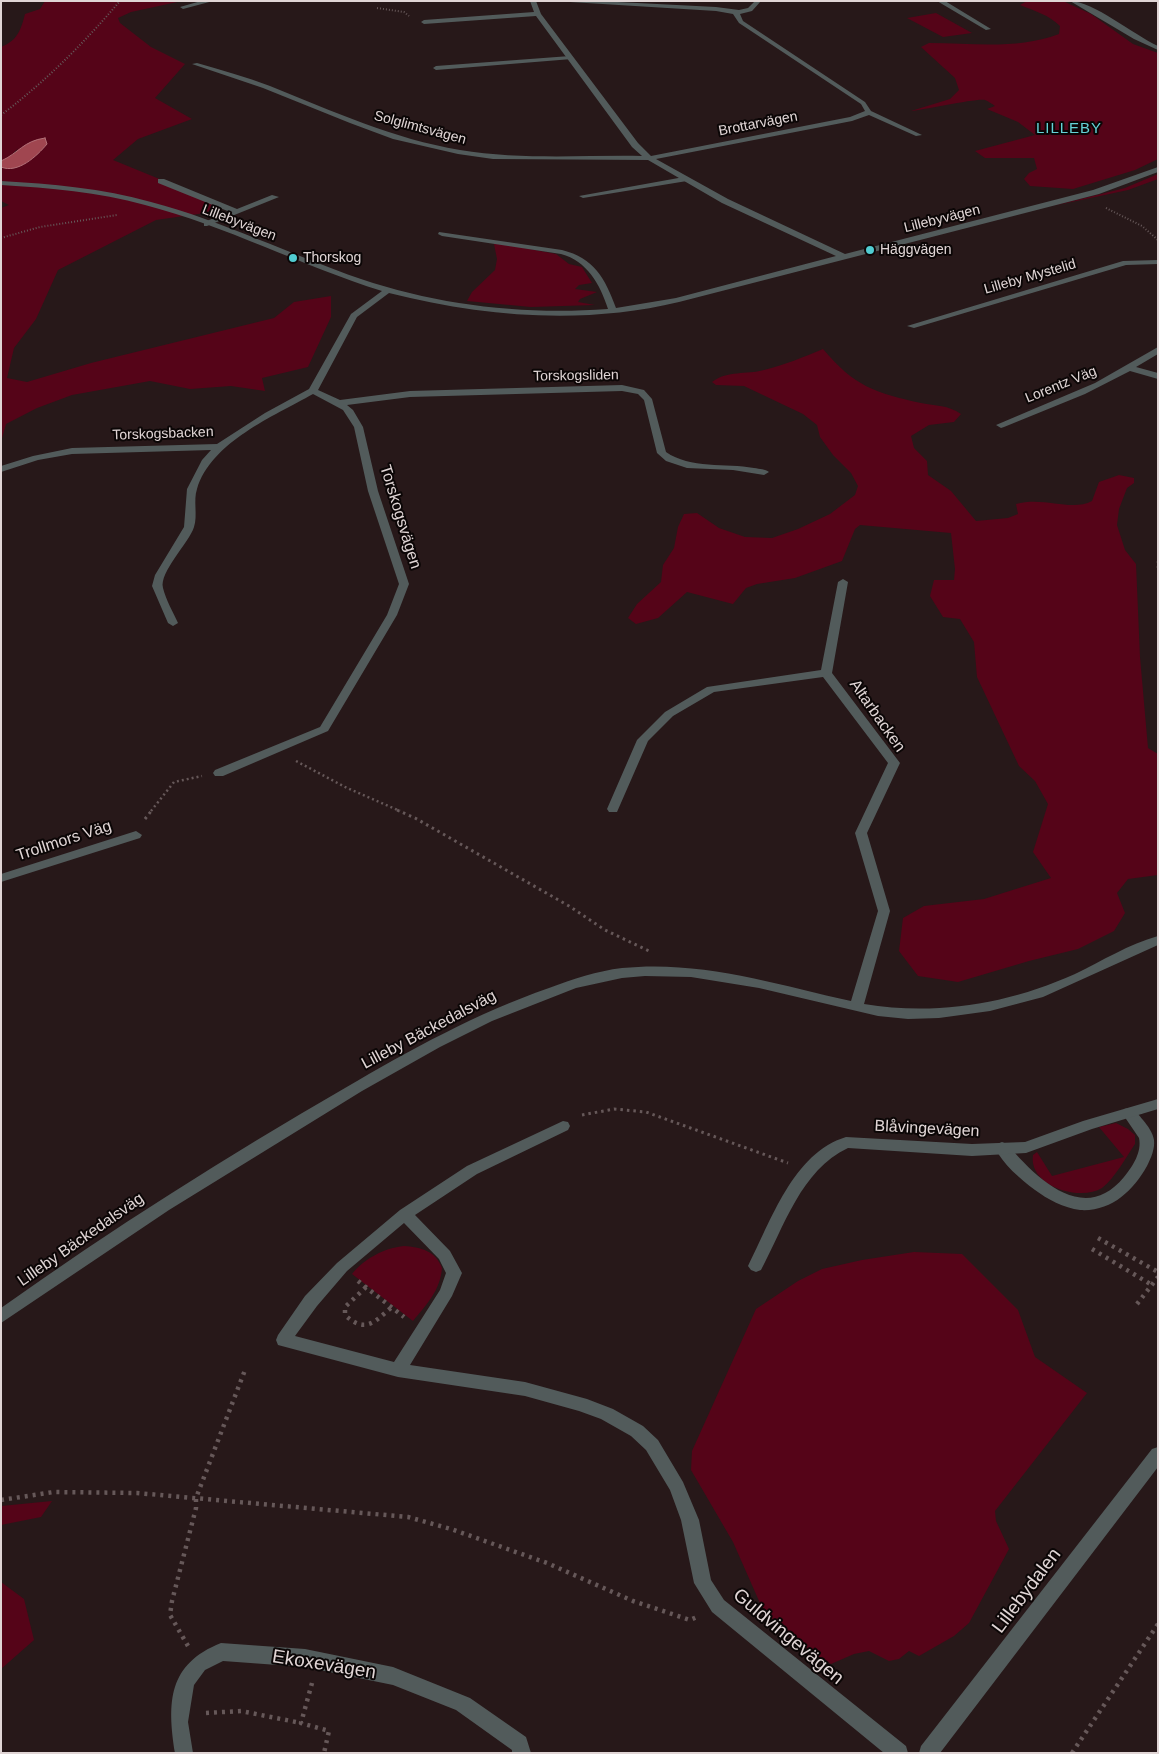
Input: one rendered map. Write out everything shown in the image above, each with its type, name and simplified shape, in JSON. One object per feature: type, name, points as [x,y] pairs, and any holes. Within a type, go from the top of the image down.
[{"type":"street","points":[[182,7],[210,1]]},
{"type":"street","points":[[533,1],[538,14],[570,58],[635,145],[650,158],[725,202],[844,257]]},
{"type":"street","points":[[557,1],[716,9],[736,13],[750,10],[758,1]]},
{"type":"street","points":[[940,1],[988,29]]},
{"type":"street","points":[[1073,1],[1105,17],[1145,43],[1158,48]]},
{"type":"street","points":[[736,13],[741,22],[863,103],[869,112],[918,135]]},
{"type":"street","points":[[424,22],[538,14]]},
{"type":"street","points":[[436,68],[570,58]]},
{"type":"street","name":"Solglimtsvägen","points":[[195,64],[265,87],[352,122],[436,148],[493,157],[650,158]]},
{"type":"street","name":"Brottarvägen","points":[[650,158],[852,119],[869,112]]},
{"type":"street","name":"Lillebyvägen","points":[[1,182],[73,188],[130,199],[208,224],[294,258],[388,290],[455,304],[544,313],[613,311],[676,300],[1096,192],[1158,170]]},
{"type":"street","points":[[583,196],[684,179]]},
{"type":"street","points":[[161,181],[237,212]]},
{"type":"street","points":[[208,224],[275,197]]},
{"type":"street","points":[[442,234],[562,252],[580,258],[589,265],[611,303],[613,311]]},
{"type":"street","name":"Lilleby Mystelid","points":[[911,326],[1126,264],[1158,262]]},
{"type":"street","points":[[314,391],[354,316],[388,290]]},
{"type":"street","name":"Lorentz Väg","points":[[1001,425],[1040,407],[1075,396],[1103,384],[1158,350]]},
{"type":"street","points":[[1129,368],[1158,376]]},
{"type":"street","name":"Torskogsliden","points":[[340,403],[410,394],[622,388],[641,392],[648,398],[662,453],[667,458],[685,466],[734,467],[764,472]]},
{"type":"street","name":"Torskogsvägen","points":[[219,773],[324,729],[392,614],[404,584],[386,536],[368,475],[364,444],[351,414],[340,403],[314,391]]},
{"type":"street","name":"Torskogsbacken","points":[[1,469],[36,458],[72,451],[219,447],[268,415],[314,391]]},
{"type":"street","points":[[173,623],[157,586],[160,575],[189,527],[192,489],[208,460],[219,447]]},
{"type":"street","name":"Altarbacken","points":[[844,582],[826,673],[894,762],[861,833],[884,911],[856,1007]]},
{"type":"street","name":"Altarbacken","points":[[613,810],[643,740],[669,714],[711,689],[826,673]]},
{"type":"street","name":"Trollmors Väg","points":[[1,878],[136,834]]},
{"type":"street","name":"Lilleby Bäckedalsväg","points":[[1,1317],[97,1248],[184,1191],[385,1071],[447,1036],[506,1008],[566,986],[620,973],[686,970],[727,976],[856,1007],[923,1014],[978,1008],[1022,999],[1054,988],[1158,940]]},
{"type":"street","name":"Blåvingevägen","points":[[756,1266],[808,1170],[825,1152],[846,1142],[972,1150],[1026,1147],[1158,1104]]},
{"type":"street","points":[[1002,1148],[1032,1179],[1052,1195],[1077,1204],[1101,1200],[1118,1192],[1132,1175],[1144,1155],[1147,1142],[1139,1123],[1129,1113]]},
{"type":"street","name":"Guldvingevägen","points":[[563,1126],[472,1170],[405,1214],[341,1268],[311,1301],[284,1340],[398,1370],[525,1388],[598,1411],[638,1431],[652,1445],[677,1487],[690,1520],[703,1583],[718,1606],[899,1753]]},
{"type":"street","points":[[398,1370],[447,1292],[454,1273],[445,1255],[405,1214]]},
{"type":"street","name":"Lillebydalen","points":[[928,1753],[1158,1454]]},
{"type":"street","name":"Ekoxevägen","points":[[184,1753],[178,1722],[185,1682],[199,1664],[221,1652],[319,1661],[393,1676],[463,1704],[518,1744],[522,1753]]},
{"type":"path","points":[[1,115],[25,97],[88,38],[120,1]]},
{"type":"path","points":[[377,8],[404,12],[411,18]]},
{"type":"path","points":[[1,238],[40,227],[119,215],[127,209],[130,199]]},
{"type":"path","points":[[1104,207],[1142,226],[1158,240]]},
{"type":"path","points":[[1158,561],[1158,571]]},
{"type":"path","points":[[269,753],[305,764],[347,788],[414,818],[569,906],[605,930],[654,953]]},
{"type":"path","points":[[136,834],[149,811],[174,782],[219,773]]},
{"type":"path","points":[[563,1126],[578,1116],[593,1112],[629,1108],[646,1112],[808,1170]]},
{"type":"path","points":[[1098,1238],[1158,1272]]},
{"type":"path","points":[[1092,1249],[1152,1284]]},
{"type":"path","points":[[341,1268],[423,1331]]},
{"type":"path","points":[[1137,1304],[1158,1278]]},
{"type":"path","points":[[366,1287],[345,1307],[345,1315],[349,1319],[362,1326],[373,1323],[392,1307]]},
{"type":"path","points":[[199,1664],[170,1615],[196,1508],[196,1498],[245,1370]]},
{"type":"path","points":[[1,1500],[54,1492],[137,1493],[408,1517],[450,1529],[547,1563],[633,1601],[690,1620],[718,1606]]},
{"type":"path","points":[[1072,1753],[1158,1624]]},
{"type":"path","points":[[301,1723],[319,1661]]},
{"type":"path","points":[[180,1714],[241,1711],[301,1723],[328,1731],[324,1753]]},
{"type":"shaded area","points":[[45,1],[182,1],[131,12],[118,18],[120,23],[151,47],[185,64],[155,98],[192,119],[138,139],[113,160],[223,205],[205,213],[156,220],[58,270],[36,319],[14,348],[7,378],[27,382],[91,363],[274,318],[294,302],[331,296],[331,317],[308,367],[262,378],[265,391],[231,386],[190,389],[150,381],[72,395],[37,408],[6,424],[1,442],[1,208],[9,205],[1,201],[1,167],[6,169],[18,148],[10,157],[1,161],[1,47],[11,42],[18,34],[25,14],[40,9]]},
{"type":"shaded area","points":[[1027,1],[1063,1],[1091,14],[1133,44],[1158,53],[1158,159],[1135,170],[1073,189],[1030,186],[1024,179],[1029,173],[1037,169],[1034,158],[985,158],[975,151],[1035,135],[1018,122],[987,109],[995,106],[985,100],[980,100],[911,111],[950,99],[959,90],[955,78],[921,47],[929,43],[1011,44],[1043,39],[1059,34],[1060,26],[1056,22],[1020,5]]},
{"type":"shaded area","points":[[936,13],[972,33],[943,37],[907,18]]},
{"type":"shaded area","points":[[45,138],[47,144],[27,163],[14,168],[7,169],[1,167],[1,161],[26,144]]},
{"type":"shaded area","points":[[1158,174],[1158,179],[1128,190],[1053,206],[1125,188]]},
{"type":"shaded area","points":[[498,243],[556,254],[569,264],[582,267],[592,283],[579,285],[575,289],[597,292],[580,299],[578,302],[595,305],[531,307],[467,301],[472,292],[495,270],[497,259],[494,244]]},
{"type":"shaded area","points":[[823,349],[845,372],[866,386],[891,396],[947,407],[961,414],[954,422],[929,425],[911,436],[914,448],[927,461],[928,475],[951,491],[976,521],[1008,518],[1018,514],[1016,504],[1026,502],[1066,505],[1084,504],[1092,501],[1099,482],[1119,475],[1134,478],[1134,483],[1127,488],[1119,509],[1117,525],[1125,550],[1136,564],[1140,657],[1148,748],[1158,754],[1158,875],[1128,879],[1117,893],[1125,913],[1114,931],[1078,949],[958,982],[918,976],[899,951],[903,918],[924,906],[984,899],[1051,878],[1033,852],[1048,804],[1035,781],[1019,766],[977,677],[974,642],[960,619],[943,617],[930,596],[934,580],[954,580],[955,569],[951,533],[860,525],[855,529],[842,561],[795,578],[757,584],[746,588],[733,604],[687,592],[658,618],[636,624],[628,618],[637,604],[661,582],[663,565],[674,548],[678,527],[684,514],[697,513],[719,528],[745,537],[772,538],[798,529],[830,514],[855,495],[858,486],[851,473],[833,455],[820,437],[817,425],[803,414],[744,386],[716,385],[712,382],[731,374],[771,368]]},
{"type":"shaded area","points":[[1116,1123],[1135,1135],[1135,1144],[1116,1173],[1102,1188],[1093,1192],[1069,1192],[1047,1183],[1039,1175],[1034,1166],[1033,1155],[1037,1152],[1052,1176],[1124,1157],[1099,1127]]},
{"type":"shaded area","points":[[404,1246],[416,1247],[427,1251],[436,1258],[442,1268],[436,1290],[413,1321],[352,1274],[375,1255],[389,1249]]},
{"type":"shaded area","points":[[914,1252],[962,1254],[1018,1310],[1035,1357],[1087,1393],[995,1511],[996,1521],[1009,1549],[969,1623],[954,1636],[919,1656],[909,1651],[899,1659],[889,1661],[869,1651],[854,1654],[831,1664],[800,1647],[763,1610],[733,1542],[691,1470],[692,1451],[756,1309],[798,1281],[822,1269],[862,1260]]},
{"type":"shaded area","points":[[52,1501],[41,1517],[1,1525],[1,1506]]},
{"type":"shaded area","points":[[1,1582],[24,1599],[34,1640],[1,1669]]},
{"type":"place","name":"Häggvägen","points":[[870,250]]},
{"type":"place","name":"Thorskog","points":[[293,258]]},
{"type":"district","name":"LILLEBY","points":[[1069,129]]}]
